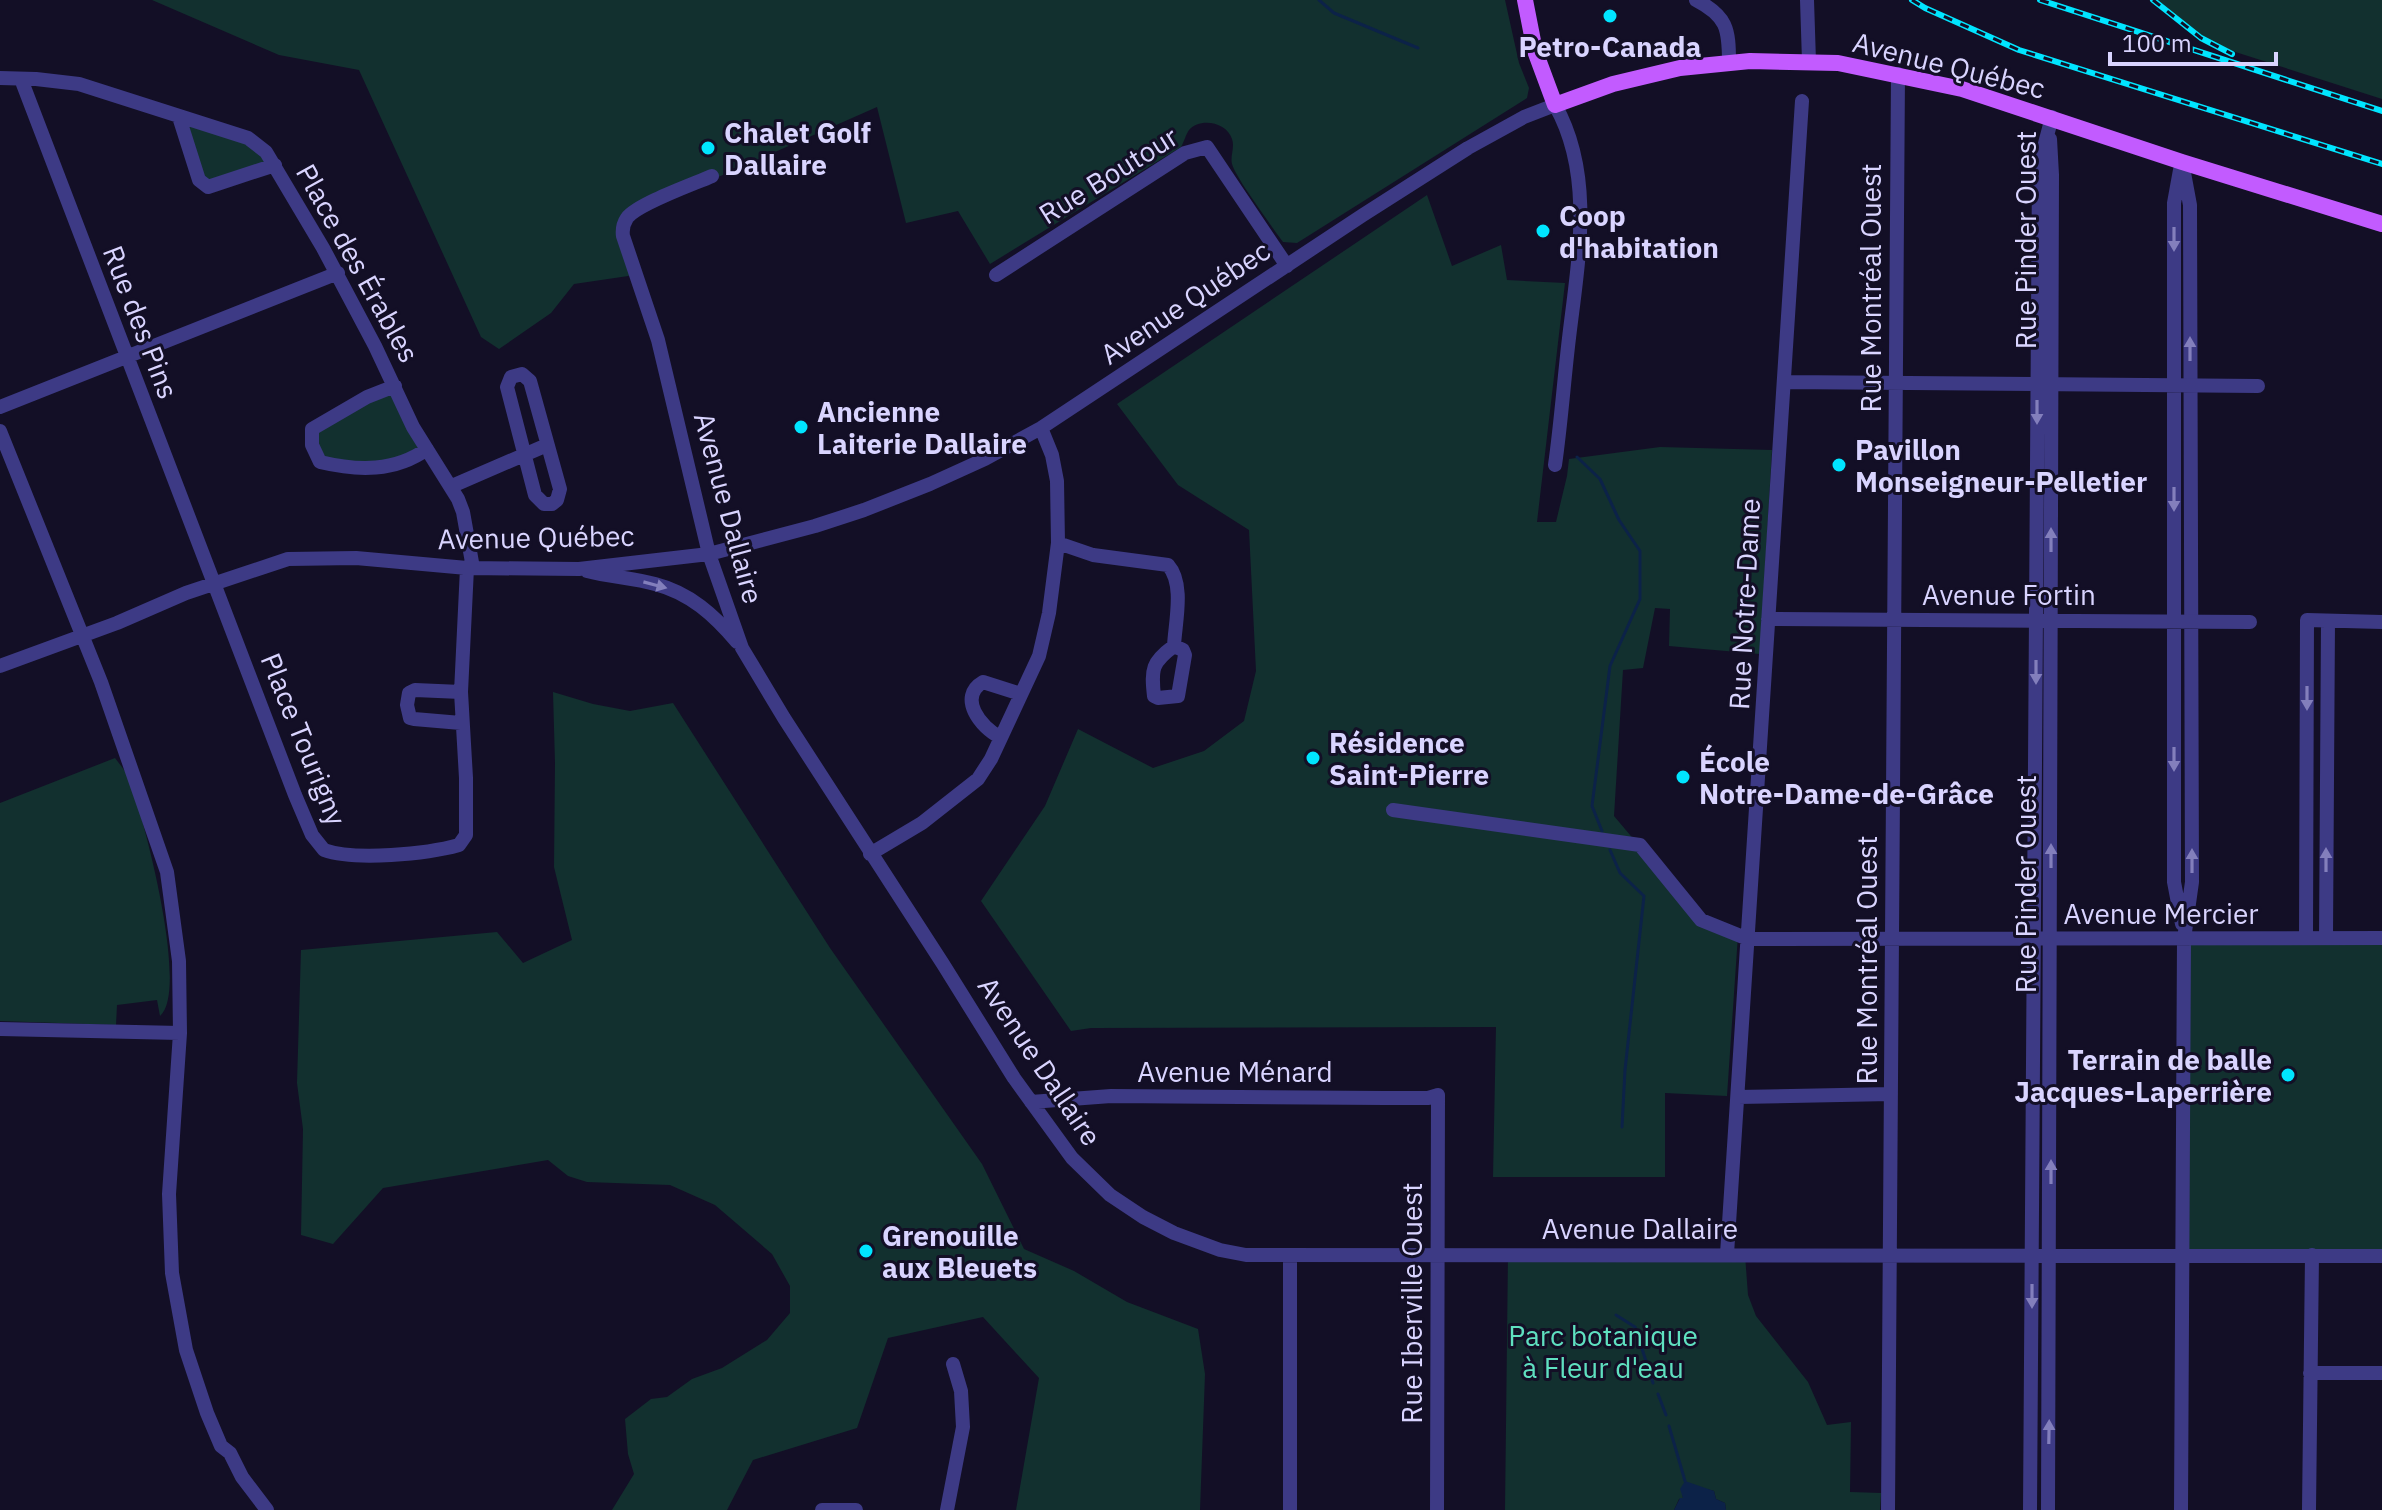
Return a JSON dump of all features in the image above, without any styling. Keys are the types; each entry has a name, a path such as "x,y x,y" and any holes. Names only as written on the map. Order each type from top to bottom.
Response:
{"main road":[{"path":"1525,0 1535,51 1555,105"},
{"name":"Avenue Québec","path":"1555,105 1651,74 1729,62 1838,63 1962,89 2382,224"}],"street":[{"path":"1696,0 1714,11 1727,27 1729,62"},
{"path":"1807,0 1809,61"},
{"name":"Rue Montréal Ouest","path":"1888,1510 1898,74"},
{"name":"Place des Érables","path":"0,78 79,84 248,138 266,152 338,273 413,427 452,486 463,512 470,568"},
{"name":"Rue des Pins","path":"21,79 213,583"},
{"name":"Rue Notre-Dame","path":"1727,1254 1802,101"},
{"name":"Avenue Québec","path":"0,666 213,583 288,559 356,558 470,568 579,569 709,554 815,526 878,505 985,459 1041,428 1468,148 1524,117 1555,105"},
{"path":"1555,105 1564,121 1570,143 1581,214 1579,265 1555,465"},
{"name":"Place des Érables","path":"179,117 199,180 208,187 275,165"},
{"name":"Rue Pinder Ouest","path":"2030,1510 2034,940 2043,620 2044,384 2052,175 2049,143 2052,117"},
{"name":"Rue Boutour","path":"996,275 1185,153 1207,147 1287,266"},
{"path":"2182,162 2174,203 2174,882 2184,939"},
{"path":"2181,1510 2184,939 2192,882 2190,205 2182,162"},
{"name":"Avenue Dallaire","path":"712,176 637,209 622,227 626,249 658,340 709,554 742,648 870,854 1031,1102 1072,1158 1110,1195 1143,1217 1174,1233 1220,1250 1290,1257 1727,1254 2382,1256"},
{"path":"0,407 338,273"},
{"path":"522,374 530,381 547,445 560,489 559,496 552,504 544,504 537,499 524,454 507,387 509,379 515,375 522,374"},
{"path":"1784,382 2258,386"},
{"name":"Place des Érables","path":"395,386 367,397 312,429 312,445 320,462 345,468 385,468 413,459 427,449"},
{"path":"870,854 922,823 978,779 1039,656 1058,543 1057,481 1052,455 1041,428"},
{"path":"0,431 125,748 167,872 179,961 180,1033 169,1231 178,1309 186,1350 221,1446 230,1453 242,1477 267,1510"},
{"path":"452,486 547,445"},
{"path":"1058,543 1093,555 1168,565 1177,584 1174,646"},
{"name":"Place Tourigny","path":"213,583 312,835 324,850 363,856 459,845 466,835 461,692 470,568"},
{"path":"579,569 655,584 681,594 703,606 742,648"},
{"name":"Avenue Fortin","path":"1768,619 2250,622"},
{"name":"Rue Pinder Ouest","path":"2043,620 2051,939 2048,1510"},
{"path":"2306,938 2307,620 2382,622"},
{"path":"2326,938 2328,621"},
{"path":"1000,737 984,726 973,708 971,701 976,686 983,682 1021,694"},
{"path":"461,692 415,690 409,693 407,705 410,718 461,723"},
{"path":"1393,810 1640,845 1701,920 1748,939"},
{"name":"Avenue Mercier","path":"1748,939 2382,938"},
{"path":"0,1029 180,1033"},
{"path":"1738,1097 1891,1094"},
{"name":"Avenue Ménard","path":"1031,1102 1101,1096 1428,1098 1438,1095"},
{"name":"Rue Iberville Ouest","path":"1437,1510 1438,1095"},
{"path":"2309,1510 2312,1255"},
{"path":"1290,1257 1290,1510"},
{"path":"947,1510 963,1427 961,1391 953,1364"},
{"path":"2310,1373 2382,1373"},
{"path":"822,1510 856,1510"}],"green space":[{"path":"152,0 1505,0 1519,63 1529,88 1527,98 1297,243 1283,242 1239,179 1232,164 1233,142 1229,133 1219,125 1206,123 1189,130 1181,147 990,264 958,211 906,223 877,107 648,208 632,219 628,230 635,275 574,284 551,313 499,349 481,337 359,70 279,55"},
{"path":"2158,0 2382,0 2382,99 2226,49 2201,36"},
{"path":"179,117 248,138 275,165 208,187"},
{"path":"1427,195 1452,266 1501,245 1507,280 1565,283 1537,522 1556,522 1569,459 1660,447 1772,450 1760,654 1669,646 1670,609 1655,608 1643,668 1623,670 1614,816 1701,919 1738,935 1727,1096 1665,1093 1665,1177 1493,1177 1496,1027 1091,1028 1071,1031 981,901 1045,806 1078,729 1153,768 1204,751 1244,721 1256,671 1249,530 1178,485 1117,404"},
{"path":"395,386 427,449 385,468 320,462 312,429"},
{"path":"553,692 630,711 673,703 830,948 982,1164 1024,1249 1074,1271 1127,1302 1198,1329 1205,1374 1200,1510 1016,1510 1039,1378 983,1317 888,1338 857,1428 753,1460 727,1510 612,1510 634,1474 628,1454 625,1419 651,1399 667,1397 692,1379 722,1368 767,1340 790,1313 790,1286 772,1254 715,1205 670,1185 587,1182 568,1176 548,1160 383,1188 333,1244 301,1235 303,1129 297,1083 301,950 497,932 523,963 572,940 554,867"},
{"path":"115,758 129,778 153,863 167,939 170,973 168,1000 160,1016 157,1000 117,1005 116,1025 0,1021 0,803"},
{"path":"2382,940 2382,1251 2189,1250 2189,941"},
{"name":"Parc botanique à Fleur d'eau","path":"1508,1254 1745,1255 1748,1295 1756,1316 1808,1382 1827,1425 1851,1422 1850,1492 1881,1493 1880,1510 1726,1510 1725,1503 1716,1499 1714,1491 1695,1486 1682,1493 1683,1498 1679,1499 1674,1510 1505,1510"}],"water":[{"path":"1685,1481 1714,1491 1716,1499 1725,1503 1726,1510 1674,1510 1683,1498 1680,1489"}],"waterway":[{"path":"1319,0 1334,13 1418,48"},
{"path":"1577,457 1600,479 1619,520 1640,551 1640,599 1610,666 1592,806 1602,831"},
{"path":"1610,850 1620,873 1644,896 1625,1070 1622,1127"},
{"path":"1616,1315 1635,1327 1653,1383"},
{"path":"1658,1394 1666,1415"},
{"path":"1669,1426 1685,1481"}],"railway":[{"path":"1912,0 2019,50 2382,164"},
{"path":"2040,0 2382,111"},
{"path":"2153,0 2201,38 2232,54"}],"place":[{"name":"Petro-Canada","path":"1610,16"},
{"name":"Chalet Golf Dallaire","path":"708,148"},
{"name":"Coop d'habitation","path":"1543,231"},
{"name":"Ancienne Laiterie Dallaire","path":"801,427"},
{"name":"Pavillon Monseigneur-Pelletier","path":"1839,465"},
{"name":"Résidence Saint-Pierre","path":"1313,758"},
{"name":"École Notre-Dame-de-Grâce","path":"1683,777"},
{"name":"Terrain de balle Jacques-Laperrière","path":"2288,1075"},
{"name":"Grenouille aux Bleuets","path":"866,1251"}]}
